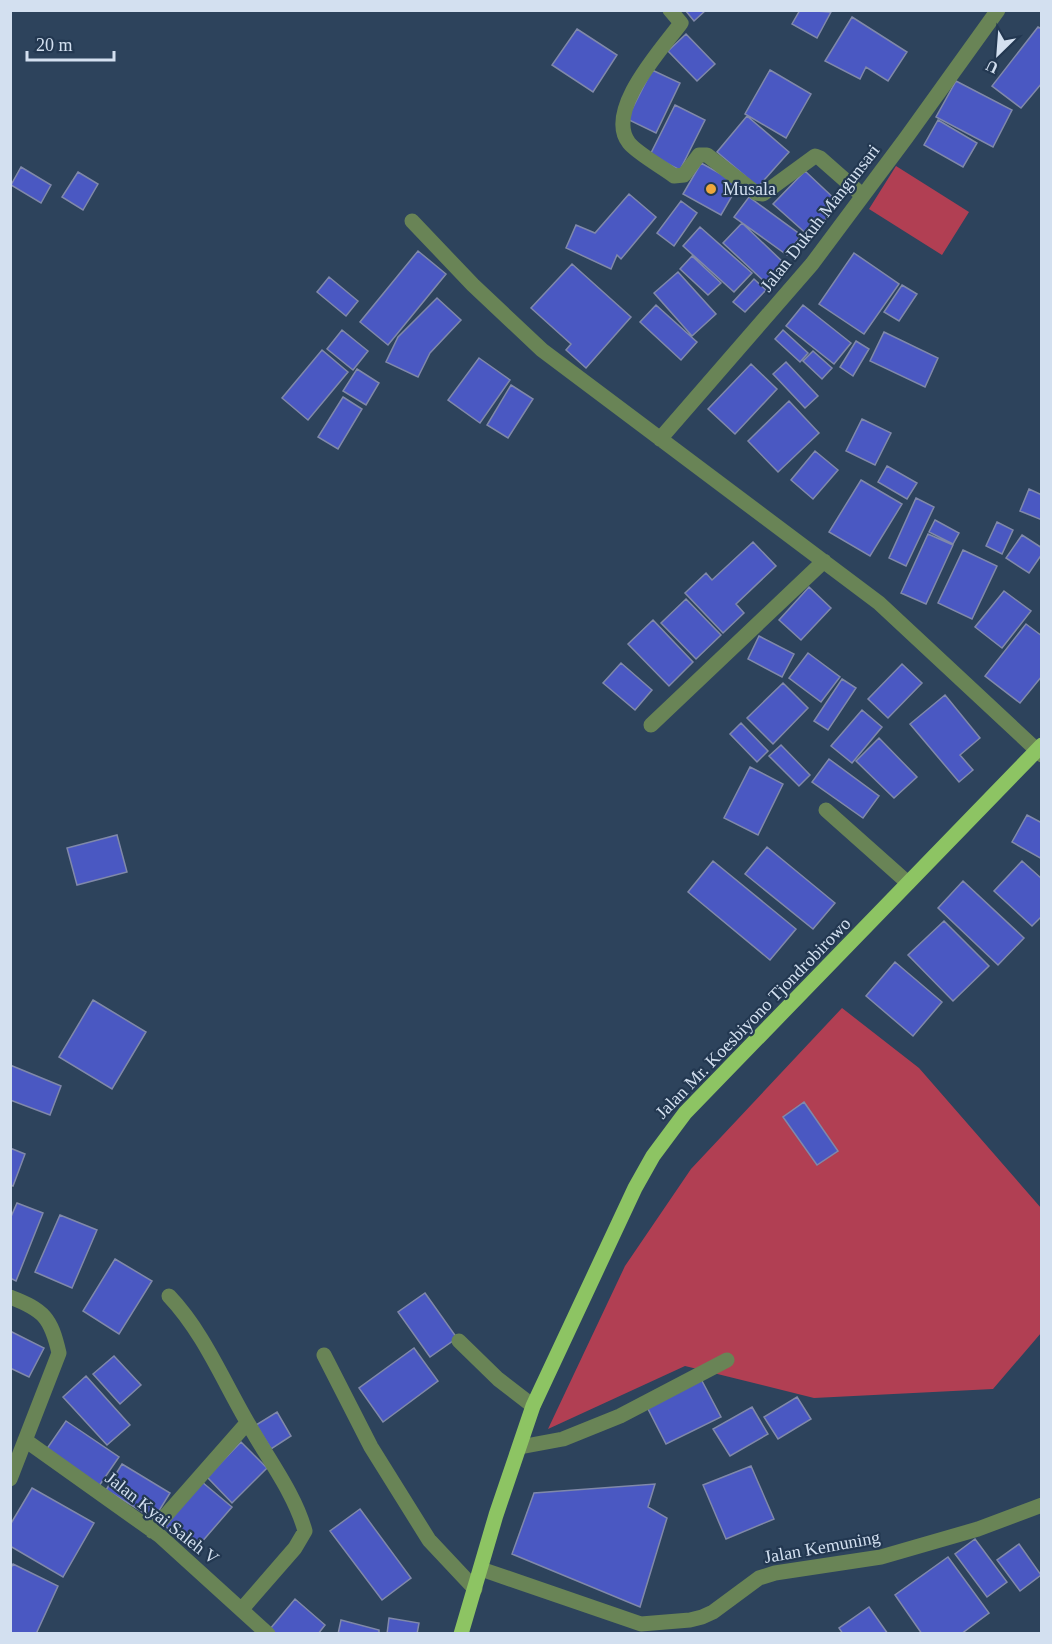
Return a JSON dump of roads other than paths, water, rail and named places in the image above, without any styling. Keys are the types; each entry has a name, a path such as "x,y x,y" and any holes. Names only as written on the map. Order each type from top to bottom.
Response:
{"main road":[{"name":"Jalan Mr. Koesbiyono Tjondrobirowo","path":"461,1634 495,1515 533,1406 652,1156 685,1113 1040,750"}],"street":[{"path":"670,10 681,23 630,94 622,119 623,131 629,144 674,176 684,175 699,154 707,155 756,193 763,194 815,156 862,195"},
{"name":"Jalan Dukuh Mangunsari","path":"660,439 812,264 998,10"},
{"path":"412,220 473,285 542,350 879,603 1040,750"},
{"path":"651,725 824,561"},
{"path":"826,810 908,883"},
{"path":"169,1296 197,1332 284,1485 305,1532 295,1548 242,1610"},
{"path":"10,1297 33,1305 47,1319 54,1331 59,1353 10,1479"},
{"path":"459,1341 498,1379 533,1406"},
{"path":"324,1355 371,1447 429,1540 474,1589"},
{"path":"520,1447 563,1439 620,1416 727,1360"},
{"path":"152,1531 247,1423"},
{"name":"Jalan Kyai Saleh V","path":"25,1440 152,1531 268,1634"},
{"name":"Jalan Kemuning","path":"481,1569 641,1624 690,1620 712,1612 759,1578 767,1575 881,1557 978,1529 1041,1505"}],"place":[{"name":"Musala","path":"711,189"}]}
